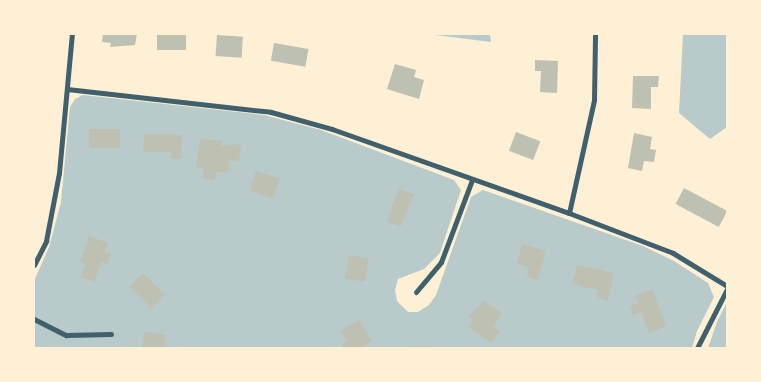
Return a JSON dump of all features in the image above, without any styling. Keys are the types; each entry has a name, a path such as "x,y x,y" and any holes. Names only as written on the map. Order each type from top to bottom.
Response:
{"street":[{"path":"34,265 46,241 59,173 72,34"},
{"path":"569,212 594,100 595,34"},
{"path":"67,88 271,112 332,129 472,180 569,212 673,254 727,287 698,348"},
{"path":"416,292 441,262 472,180"},
{"path":"34,319 66,335 111,334"}],"shaded area":[{"path":"427,34 490,34 491,42"},
{"path":"683,34 727,34 727,127 710,139 679,113"},
{"path":"83,95 264,115 321,130 454,180 461,190 440,253 424,269 398,279 395,290 397,301 408,312 418,312 429,305 436,295 471,197 483,190 643,246 674,261 708,283 714,297 697,331 692,348 34,348 34,281 49,247 61,202 70,107 75,99"},
{"path":"727,302 727,348 708,348 717,322"}],"building":[{"path":"103,34 137,34 135,45 110,47 111,43 102,42"},
{"path":"157,34 186,34 186,50 157,50"},
{"path":"217,35 243,37 241,58 216,56"},
{"path":"274,43 308,49 305,67 271,61"},
{"path":"535,60 558,61 557,93 540,92 541,71 535,71"},
{"path":"395,64 416,70 414,77 424,80 419,99 387,89"},
{"path":"633,76 659,76 658,87 651,87 651,109 632,108"},
{"path":"89,129 120,129 120,148 89,148"},
{"path":"516,132 540,141 533,160 509,151"},
{"path":"634,133 652,137 650,149 656,150 654,162 644,161 642,171 628,168"},
{"path":"144,134 182,135 181,159 171,159 171,152 143,152"},
{"path":"200,138 222,141 221,146 241,144 239,161 230,160 228,173 216,172 215,180 203,178 204,169 196,168"},
{"path":"256,171 280,179 273,199 250,191"},
{"path":"684,188 727,211 719,227 676,204"},
{"path":"398,189 414,194 401,226 387,222"},
{"path":"89,236 108,243 105,252 111,254 108,264 101,262 95,282 81,277 85,264 80,262"},
{"path":"522,244 546,251 538,280 527,277 529,267 517,264"},
{"path":"349,255 369,258 365,282 345,279"},
{"path":"577,265 614,273 608,301 597,298 598,290 572,284"},
{"path":"143,273 165,295 151,308 130,286"},
{"path":"652,289 666,326 649,333 641,312 633,315 630,306 638,303 635,296"},
{"path":"484,301 502,313 493,326 500,331 492,343 468,327 473,319 469,316"},
{"path":"359,320 372,341 361,348 344,348 342,345 347,341 341,331"},
{"path":"145,332 166,335 164,348 142,348"},
{"path":"411,346 434,347 434,348 411,348"}]}
